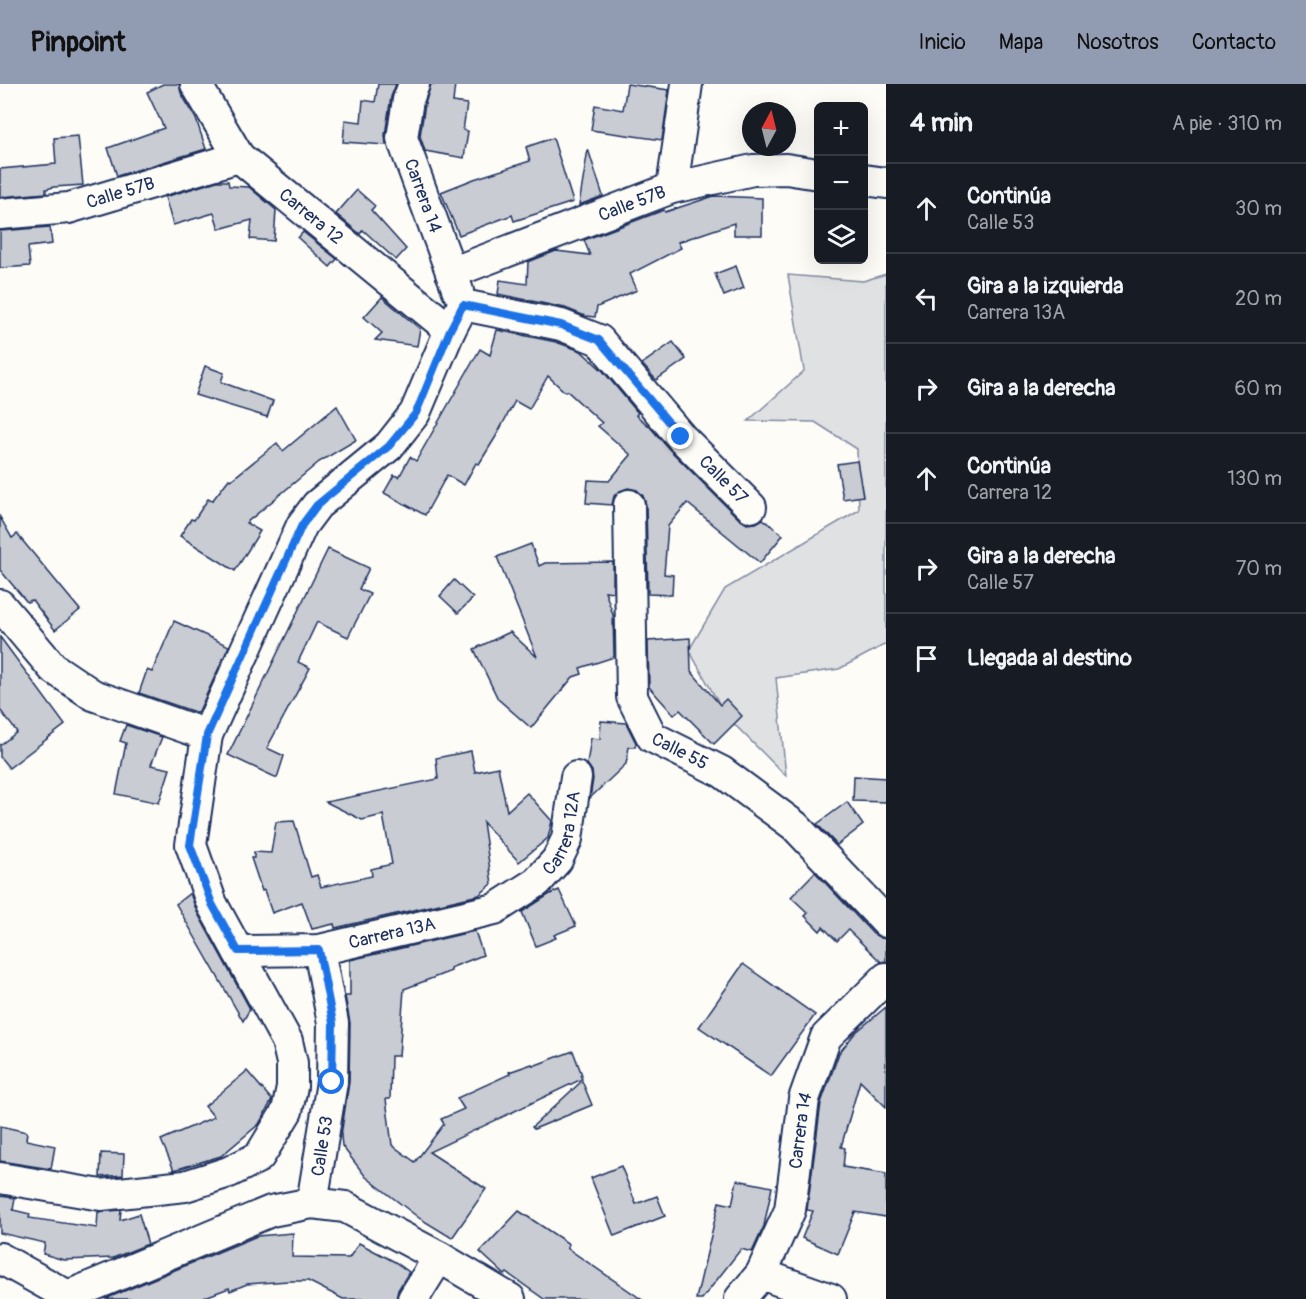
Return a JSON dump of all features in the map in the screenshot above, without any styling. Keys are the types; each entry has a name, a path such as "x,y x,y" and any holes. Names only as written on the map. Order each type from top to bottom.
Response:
{"street":[{"name":"Carrera 12","path":"196,84 239,157 457,317"},
{"name":"Carrera 14","path":"414,84 408,100 402,138 451,273 457,317"},
{"path":"672,188 687,84"},
{"name":"Calle 57B","path":"0,214 69,208 239,157"},
{"name":"Calle 57B","path":"451,273 672,188 753,170 786,169 814,173"},
{"path":"868,181 886,183"},
{"path":"0,1178 101,1195 185,1186 230,1172 259,1157 287,1111 292,1087 292,1062 287,1041 212,904 190,845 207,735 302,525 317,505 389,446 416,413 457,317"},
{"name":"Calle 57","path":"457,317 561,325 599,340 681,437 752,507"},
{"name":"Calle 55","path":"629,505 632,697 652,737 722,772 795,826 886,922"},
{"path":"0,604 53,668 93,695 207,735"},
{"name":"Carrera 12A","path":"537,882 557,860 567,839 576,777"},
{"name":"Carrera 13A","path":"238,951 319,950 495,909 537,882"},
{"name":"Calle 53","path":"319,950 333,1023 332,1082 312,1203 345,1207 439,1257 510,1299"},
{"name":"Carrera 14","path":"740,1299 761,1274 790,1210 804,1099 826,1037 886,978"},
{"path":"0,1258 67,1298 271,1211 312,1203"},
{"path":"413,1299 439,1257"},
{"path":"761,1274 831,1299"}],"shaded area":[{"path":"886,274 886,644 839,669 776,678 786,776 726,716 689,650 725,589 859,510 857,449 815,422 748,421 804,371 788,275 863,281"}],"building":[{"path":"163,84 179,84 181,93 196,119 206,149 117,176 108,148 164,128 147,92"},
{"path":"378,84 396,84 391,97 385,135 386,145 343,142 345,120 361,122 363,100 375,102"},
{"path":"431,84 455,84 453,102 467,104 463,130 468,131 464,158 425,151 420,136"},
{"path":"627,84 669,90 662,140 591,130 595,105 623,110"},
{"path":"78,136 83,185 54,187 46,189 46,193 0,197 0,169 56,164 54,138"},
{"path":"553,138 573,202 514,221 512,215 459,235 441,192 530,161 526,147"},
{"path":"588,149 603,196 579,205"},
{"path":"217,181 228,181 229,186 249,187 276,210 274,241 250,239 252,220 219,229 214,213 173,225 165,197"},
{"path":"357,190 375,206 371,210 406,249 396,260 363,230 360,234 336,214"},
{"path":"714,196 762,198 762,235 734,235 734,223 678,242 681,248 630,274 637,290 597,307 595,317 585,316 565,308 498,294 500,280 527,284 528,262 556,251 590,255 584,240 664,210 665,212"},
{"path":"50,227 52,244 28,247 30,266 0,268 0,231"},
{"path":"303,232 337,259 330,267 298,238"},
{"path":"736,266 744,288 724,296 715,274"},
{"path":"382,297 420,329 417,346 375,340 382,333 364,317"},
{"path":"497,330 556,342 581,351 603,371 638,413 636,415 739,519 747,524 763,519 783,535 760,563 687,503 668,526 664,574 673,575 672,595 648,594 646,505 643,496 637,490 628,488 614,496 612,505 586,503 588,480 609,481 631,455 598,426 602,423 548,376 529,409 515,401 495,438 479,464 476,463 464,485 447,475 425,515 384,493 394,475 399,477 410,457 416,461 480,349 490,355"},
{"path":"673,342 686,359 656,380 642,364"},
{"path":"205,366 224,373 221,382 273,401 267,417 195,395"},
{"path":"337,406 356,440 319,462 246,523 260,531 235,571 180,536 208,499 212,501 229,479 231,480 277,443 283,451"},
{"path":"857,461 863,496 843,499 837,464"},
{"path":"0,517 12,538 17,534 80,610 55,630 32,600 27,602 0,570"},
{"path":"531,544 539,566 545,563 613,562 613,592 605,591 613,615 614,657 580,668 582,674 573,677 531,728 498,699 474,649 510,632 537,657 497,557"},
{"path":"328,549 369,568 359,589 370,594 348,637 317,622 298,662 310,668 267,748 284,756 277,778 228,755"},
{"path":"454,580 473,598 458,613 440,596"},
{"path":"174,621 229,646 198,713 139,693 147,670 152,672"},
{"path":"0,637 65,725 9,768 0,757 0,745 17,732 0,710"},
{"path":"690,638 691,671 720,705 726,699 742,716 714,744 680,710 674,715 649,687 648,641"},
{"path":"601,721 626,723 636,743 635,747 629,747 626,764 590,798 593,779 592,771 587,764 591,738 600,739"},
{"path":"126,725 162,737 151,765 170,769 159,803 116,794 126,743 120,741"},
{"path":"471,751 475,772 498,767 507,811 527,793 552,821 548,838 519,862 483,822 492,884 479,895 335,928 334,924 312,929 302,902 272,913 251,858 254,858 254,852 271,853 276,822 294,821 311,877 317,875 321,887 372,876 371,869 392,864 383,815 362,820 326,802 438,779 436,758"},
{"path":"854,776 886,778 886,802 853,801"},
{"path":"847,802 863,825 837,845 817,824"},
{"path":"815,872 873,934 886,939 886,961 881,962 848,930 837,941 823,927 820,931 805,916 808,913 791,897"},
{"path":"559,890 576,926 536,946 522,912"},
{"path":"190,893 197,912 250,1009 243,1021 176,904"},
{"path":"475,931 483,955 450,968 451,971 404,989 399,1056 391,1056 390,1099 386,1099 392,1145 415,1162 444,1124 441,1119 464,1109 457,1098 510,1074 509,1072 532,1064 533,1066 573,1051 582,1079 429,1152 486,1189 452,1238 419,1218 366,1177 342,1146 341,1136 349,1082 350,1023 345,996 350,996 350,960"},
{"path":"743,964 815,1015 771,1076 699,1027"},
{"path":"886,1007 886,1107 860,1081 841,1147 845,1148 843,1167 886,1174 886,1217 855,1212 838,1254 802,1238 813,1211 807,1210 821,1103 839,1053 855,1033"},
{"path":"247,1071 272,1100 259,1124 221,1156 174,1170 161,1140 214,1117 205,1106"},
{"path":"582,1081 592,1105 534,1129 532,1127"},
{"path":"0,1126 27,1132 26,1140 55,1146 51,1169 0,1161"},
{"path":"101,1153 124,1154 123,1175 100,1177"},
{"path":"621,1166 636,1204 657,1196 665,1216 614,1236 591,1178"},
{"path":"737,1180 772,1187 764,1226 752,1252 741,1249 702,1299 696,1299 719,1202 732,1205"},
{"path":"0,1196 15,1198 13,1210 30,1214 29,1218 97,1228 98,1212 121,1210 120,1220 139,1214 148,1244 113,1258 64,1260 43,1254 45,1243 0,1233"},
{"path":"519,1211 569,1244 567,1248 641,1299 544,1299 507,1273 505,1275 480,1252"},
{"path":"293,1233 292,1257 349,1258 359,1243 409,1272 398,1290 396,1299 343,1299 308,1281 288,1281 247,1284 200,1299 105,1299 257,1236"}],"route":[{"path":"332,1082 333,1023 319,950 238,951 212,904 190,845 207,735 302,525 317,505 389,446 416,413 450,330 463,305 561,325 599,340 681,437"}]}
